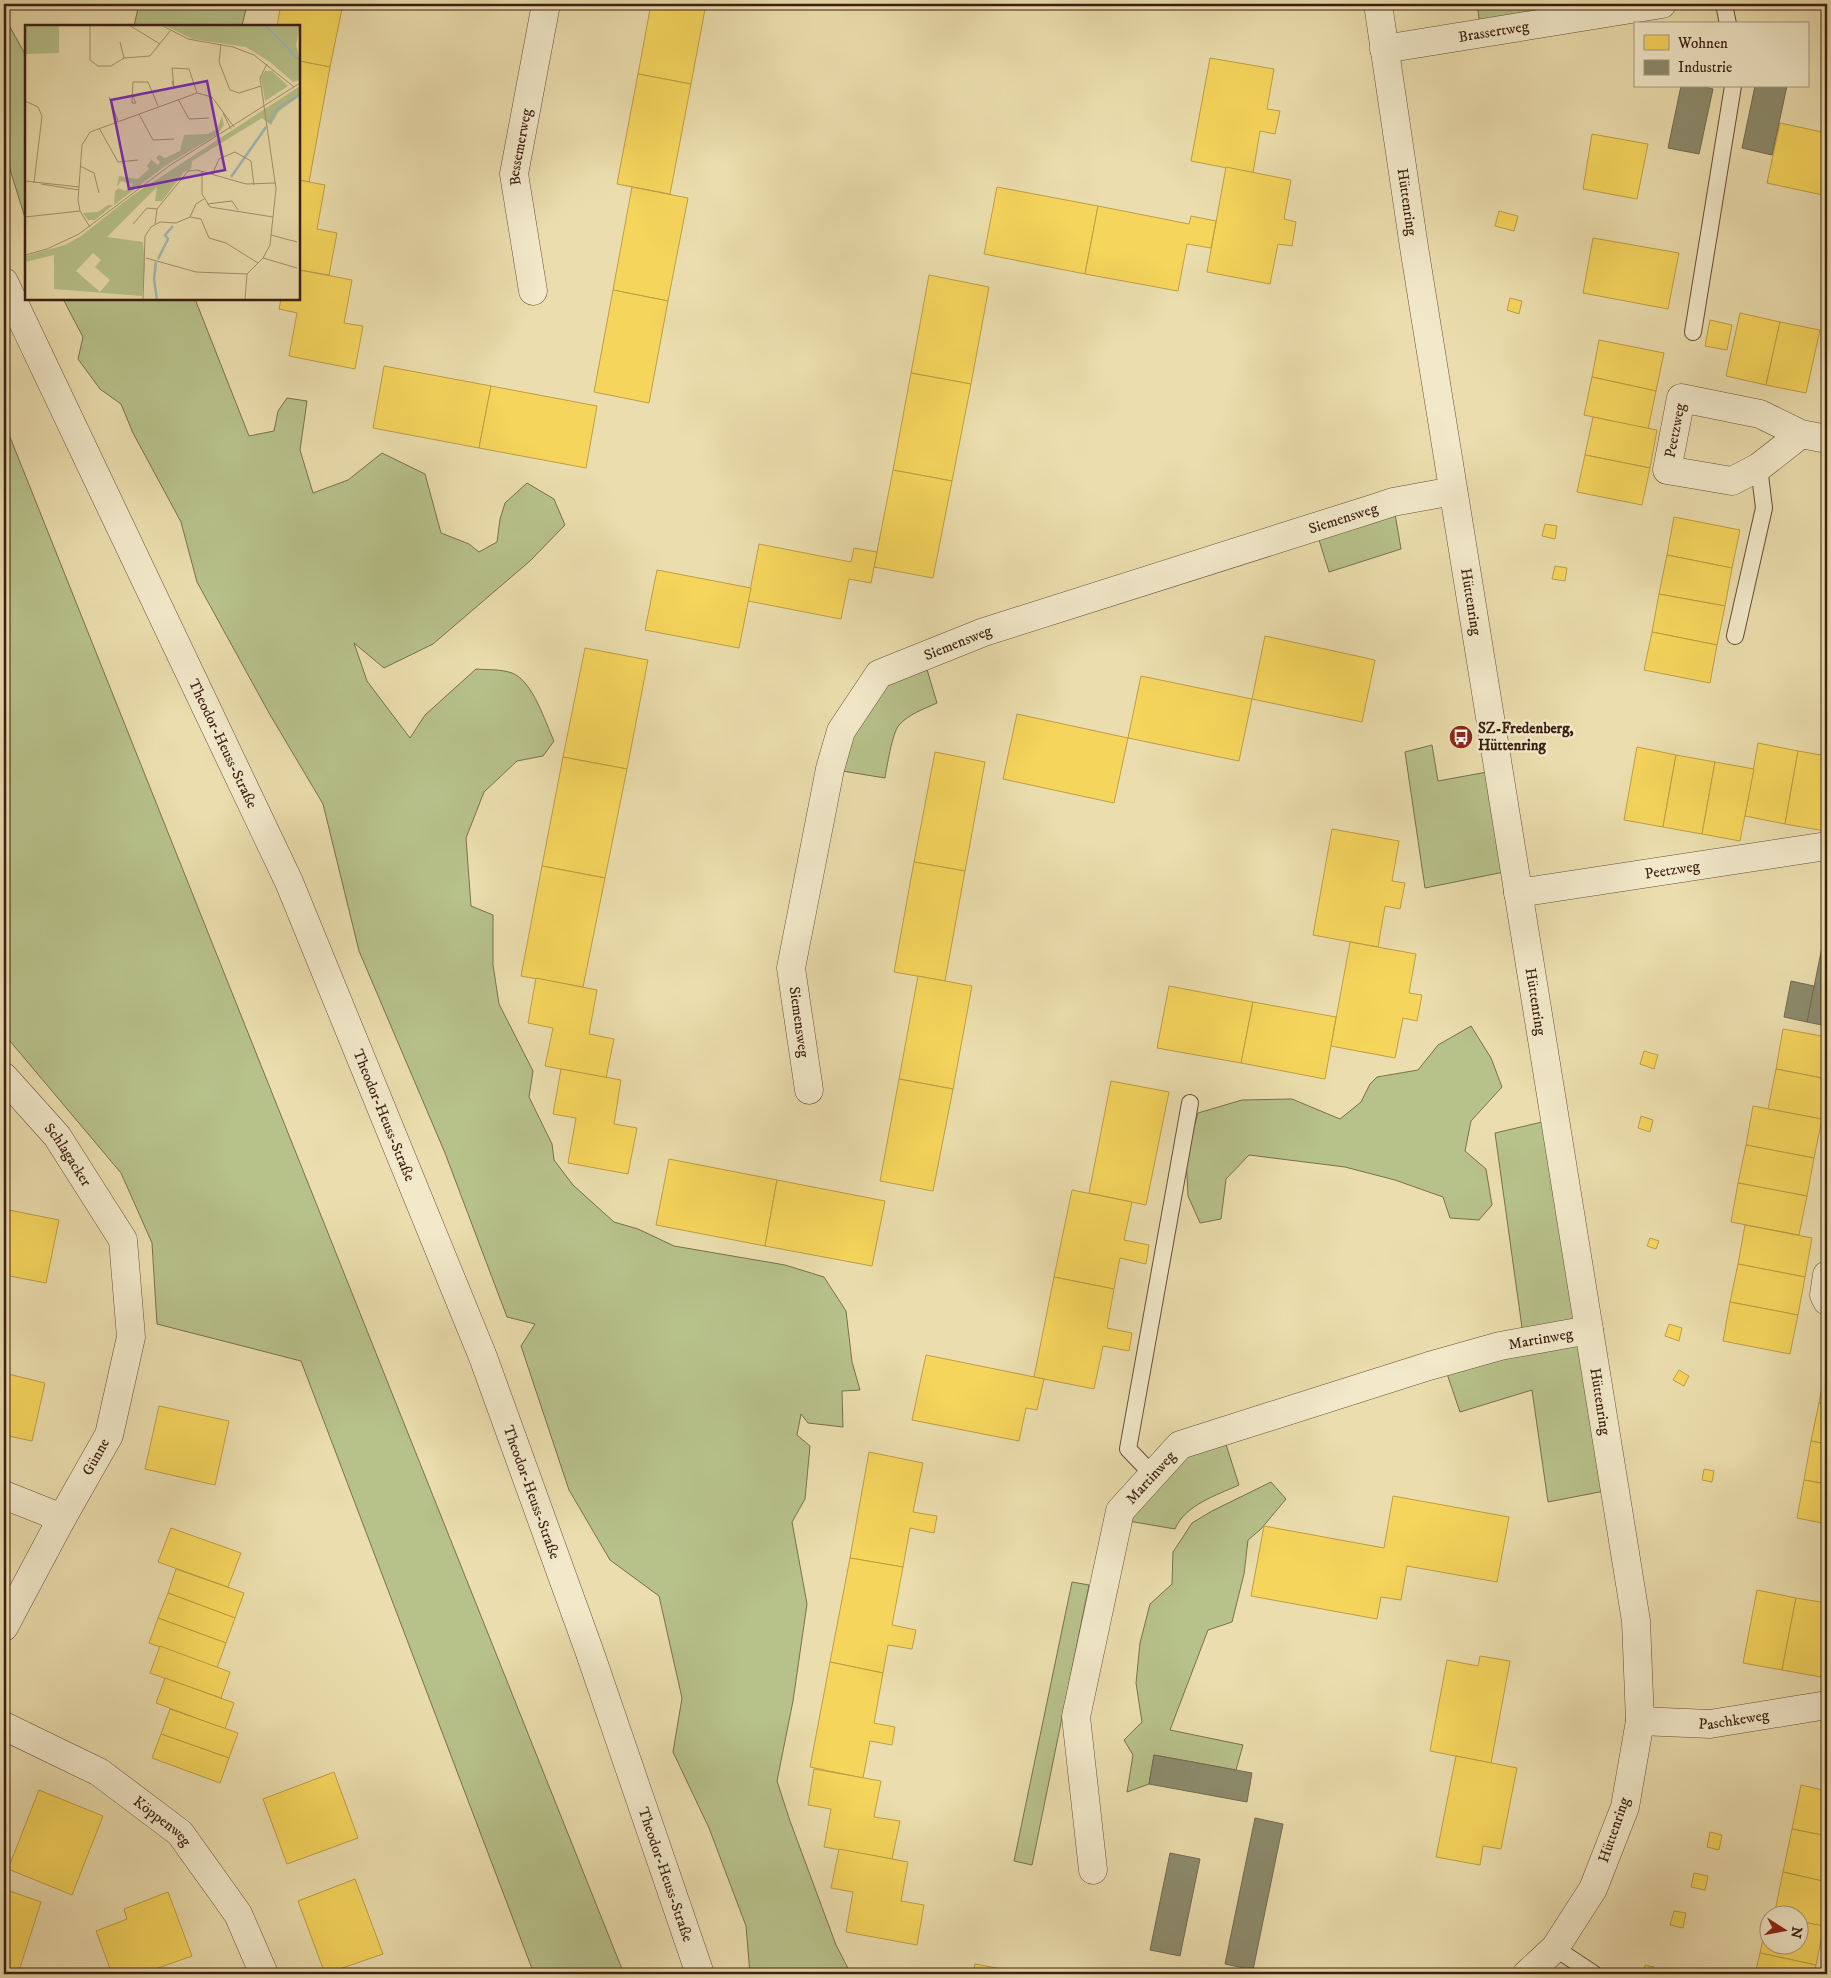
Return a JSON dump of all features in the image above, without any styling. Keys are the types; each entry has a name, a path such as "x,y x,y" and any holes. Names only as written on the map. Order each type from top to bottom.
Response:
{"street":[{"name":"Bessemerweg","path":"533,291 514,174 546,4"},
{"name":"Hüttenring","path":"1378,4 1453,491 1636,1621 1640,1721 1625,1807 1593,1889 1555,1948 1528,1974"},
{"name":"Brassertweg","path":"1384,49 1662,4"},
{"name":"Theodor-Heuss-Straße","path":"4,282 289,882 483,1357 590,1653 700,1974"},
{"name":"Peetzweg","path":"1681,398 1760,414 1814,437 1732,481 1667,470 1681,398"},
{"name":"Siemensweg","path":"809,1090 791,968 830,769 841,731 879,674 984,632 1393,502 1453,491"},
{"name":"Peetzweg","path":"1518,893 1827,846"},
{"name":"Schlagacker","path":"4,1076 57,1136 123,1240"},
{"name":"Günne","path":"4,1627 62,1518 110,1435 131,1337 123,1240"},
{"path":"1827,1274 1824,1295 1827,1301"},
{"name":"Martinweg","path":"1093,1870 1076,1717 1120,1511 1153,1474 1180,1445 1429,1366 1500,1346 1589,1330"},
{"path":"4,1495 62,1518"},
{"name":"Paschkeweg","path":"1640,1721 1710,1724 1827,1705"},
{"name":"Köppenweg","path":"4,1726 99,1772 180,1833 238,1914 264,1974"}],"lane":[{"path":"1724,4 1728,22"},
{"path":"1693,332 1733,88"},
{"path":"1735,636 1764,508 1759,467"},
{"path":"1153,1474 1128,1449 1190,1102"},
{"path":"1555,1948 1594,1974"}],"green space":[{"path":"139,4 247,4 242,25 134,25"},
{"path":"1477,4 1662,4 1481,33"},
{"path":"4,16 25,54 25,218 4,150"},
{"path":"64,300 195,300 249,436 274,431 278,411 287,398 307,401 300,450 313,493 348,480 382,453 425,474 441,533 469,544 479,552 497,542 500,519 505,503 527,483 554,499 565,525 530,561 433,644 384,668 354,643 367,681 410,738 425,715 476,669 503,671 519,677 532,693 554,741 543,756 517,761 484,792 466,838 471,906 493,915 493,965 499,1004 533,1071 529,1097 552,1144 554,1160 573,1185 614,1222 638,1229 674,1246 785,1265 824,1277 846,1311 852,1362 860,1390 842,1391 843,1427 808,1423 801,1414 797,1435 810,1446 805,1499 792,1522 807,1604 793,1701 777,1781 836,1945 851,1974 750,1974 746,1926 709,1828 673,1752 682,1698 659,1596 610,1560 569,1490 521,1346 535,1324 507,1317 445,1153 359,951 323,804 269,713 197,582 181,522 133,433 121,404 100,389 78,359 83,337"},
{"path":"4,422 624,1974 534,1974 301,1361 157,1324 152,1243 121,1173 4,1034"},
{"path":"1393,502 1401,549 1329,572 1315,527"},
{"path":"923,656 937,703 912,715 896,729 885,778 830,769 879,674"},
{"path":"1432,745 1438,781 1498,770 1514,870 1425,888 1405,752"},
{"path":"1471,1026 1491,1058 1502,1087 1471,1121 1465,1151 1486,1169 1492,1205 1479,1220 1450,1218 1443,1197 1395,1180 1345,1167 1249,1155 1226,1179 1221,1219 1200,1223 1188,1196 1186,1155 1198,1113 1242,1100 1292,1099 1340,1119 1361,1102 1370,1084 1377,1077 1418,1070 1438,1045"},
{"path":"1555,1119 1615,1489 1548,1502 1532,1390 1460,1412 1443,1362 1524,1342 1495,1133"},
{"path":"1222,1432 1239,1485 1194,1507 1186,1513 1175,1529 1117,1519 1153,1475"},
{"path":"1271,1482 1286,1499 1261,1529 1248,1540 1244,1574 1232,1622 1208,1630 1170,1730 1243,1745 1236,1770 1154,1755 1149,1784 1127,1792 1133,1755 1124,1740 1142,1722 1136,1683 1140,1643 1150,1604 1172,1584 1173,1552 1192,1523"},
{"path":"1072,1582 1089,1585 1032,1865 1014,1861"}],"building: Wohnen":[{"path":"281,4 343,4 330,67 300,61 300,25 277,25"},
{"path":"651,4 706,4 691,84 638,74"},
{"path":"1210,58 1274,69 1267,109 1280,111 1275,134 1260,131 1253,173 1191,161"},
{"path":"300,61 330,67 309,182 300,180"},
{"path":"638,74 691,84 670,194 617,184"},
{"path":"1780,123 1827,133 1827,196 1767,183"},
{"path":"1592,134 1648,144 1637,199 1583,189"},
{"path":"1226,167 1291,180 1284,219 1296,222 1292,246 1278,244 1270,284 1207,272"},
{"path":"300,180 325,185 317,229 337,233 329,275 300,270"},
{"path":"632,187 688,198 668,301 613,290"},
{"path":"997,187 1098,206 1085,274 984,254"},
{"path":"1098,206 1189,224 1191,216 1216,221 1211,248 1187,244 1178,291 1085,274"},
{"path":"1499,211 1518,216 1514,231 1495,226"},
{"path":"1593,238 1679,253 1668,309 1583,293"},
{"path":"300,270 352,280 344,323 363,326 355,369 289,356 297,313 279,309 281,300 300,300"},
{"path":"929,275 989,287 971,384 911,373"},
{"path":"613,290 668,301 649,403 594,392"},
{"path":"1510,298 1522,301 1519,314 1507,310"},
{"path":"1740,313 1780,322 1766,385 1726,376"},
{"path":"1710,320 1732,325 1727,350 1705,346"},
{"path":"1780,322 1820,330 1806,393 1766,385"},
{"path":"1599,340 1664,353 1656,391 1592,377"},
{"path":"384,366 491,386 479,448 373,428"},
{"path":"911,373 971,384 952,481 893,470"},
{"path":"1592,377 1656,391 1648,429 1584,415"},
{"path":"491,386 597,406 586,468 479,448"},
{"path":"1593,417 1657,430 1650,468 1585,455"},
{"path":"1585,455 1650,468 1642,505 1577,492"},
{"path":"893,470 952,481 933,578 874,567"},
{"path":"1674,517 1740,530 1732,568 1667,555"},
{"path":"1545,524 1557,526 1555,539 1542,536"},
{"path":"759,544 851,562 854,548 877,552 871,583 849,579 841,619 748,601"},
{"path":"1667,555 1732,568 1725,606 1659,594"},
{"path":"1555,566 1567,568 1565,581 1552,579"},
{"path":"657,570 751,588 739,648 645,630"},
{"path":"1659,594 1725,606 1717,645 1652,632"},
{"path":"1652,632 1717,645 1710,683 1644,670"},
{"path":"1265,636 1375,660 1362,722 1252,699"},
{"path":"585,648 648,660 627,769 563,757"},
{"path":"1141,676 1252,699 1239,761 1128,738"},
{"path":"1017,714 1128,738 1114,803 1003,779"},
{"path":"1758,743 1798,751 1785,824 1745,816"},
{"path":"1637,747 1676,755 1663,827 1624,820"},
{"path":"1798,751 1827,756 1827,822 1825,831 1785,824"},
{"path":"935,752 985,762 965,871 914,862"},
{"path":"1676,755 1715,762 1702,834 1663,827"},
{"path":"563,757 627,769 605,878 542,866"},
{"path":"1715,762 1754,769 1740,841 1702,834"},
{"path":"1332,829 1399,841 1392,881 1405,883 1400,909 1385,906 1378,947 1313,935"},
{"path":"914,862 965,871 945,981 894,972"},
{"path":"542,866 605,878 583,987 521,976"},
{"path":"1350,942 1416,954 1409,993 1422,995 1417,1021 1403,1018 1395,1058 1331,1046"},
{"path":"918,976 972,986 953,1089 899,1079"},
{"path":"536,978 597,990 589,1034 614,1039 606,1078 545,1066 553,1028 528,1023"},
{"path":"1169,986 1253,1002 1241,1063 1157,1048"},
{"path":"1253,1002 1336,1017 1325,1079 1241,1063"},
{"path":"1783,1029 1827,1037 1827,1079 1776,1069"},
{"path":"1644,1051 1658,1055 1654,1069 1640,1064"},
{"path":"561,1069 621,1080 614,1124 637,1128 628,1174 568,1163 576,1118 553,1114"},
{"path":"1776,1069 1827,1079 1827,1120 1768,1109"},
{"path":"899,1079 953,1089 933,1191 880,1181"},
{"path":"1111,1081 1169,1092 1146,1205 1089,1193"},
{"path":"1753,1106 1822,1119 1814,1158 1746,1145"},
{"path":"1641,1116 1653,1120 1650,1132 1638,1128"},
{"path":"1746,1145 1814,1158 1807,1196 1738,1183"},
{"path":"669,1159 777,1180 765,1246 656,1225"},
{"path":"777,1180 885,1201 872,1266 765,1246"},
{"path":"1738,1183 1807,1196 1799,1235 1731,1222"},
{"path":"1072,1190 1132,1202 1124,1240 1149,1245 1146,1264 1120,1258 1114,1289 1054,1277"},
{"path":"4,1209 59,1220 46,1283 4,1275"},
{"path":"1745,1225 1812,1238 1805,1277 1738,1264"},
{"path":"1650,1238 1659,1241 1656,1249 1647,1246"},
{"path":"1738,1264 1805,1277 1798,1315 1730,1302"},
{"path":"1054,1277 1114,1289 1107,1328 1132,1333 1129,1351 1103,1346 1094,1389 1034,1377"},
{"path":"1730,1302 1798,1315 1790,1354 1723,1341"},
{"path":"1669,1324 1682,1328 1679,1341 1665,1336"},
{"path":"926,1355 1044,1379 1037,1410 1026,1408 1019,1441 912,1420"},
{"path":"1827,1365 1827,1405 1819,1403"},
{"path":"1679,1370 1689,1376 1684,1386 1673,1380"},
{"path":"4,1373 45,1383 32,1441 4,1435"},
{"path":"1819,1403 1827,1405 1827,1444 1811,1441"},
{"path":"159,1406 229,1421 215,1485 145,1469"},
{"path":"1811,1441 1827,1444 1827,1484 1804,1480"},
{"path":"869,1452 923,1463 913,1512 937,1516 934,1533 910,1528 903,1567 850,1558"},
{"path":"1704,1469 1714,1471 1712,1482 1702,1480"},
{"path":"1804,1480 1827,1484 1827,1524 1797,1518"},
{"path":"1393,1496 1509,1517 1497,1582 1407,1566 1401,1600 1381,1597 1377,1619 1251,1596 1264,1526 1384,1548"},
{"path":"171,1528 241,1553 228,1587 158,1562"},
{"path":"850,1558 903,1567 892,1625 916,1630 912,1649 888,1645 883,1673 830,1662"},
{"path":"176,1569 244,1593 235,1618 168,1593"},
{"path":"1757,1590 1796,1598 1782,1670 1743,1663"},
{"path":"168,1593 235,1618 226,1643 158,1618"},
{"path":"1796,1598 1827,1603 1827,1641 1821,1677 1782,1670"},
{"path":"158,1618 226,1643 217,1668 149,1643"},
{"path":"1827,1641 1827,1678 1821,1677"},
{"path":"160,1646 230,1672 221,1698 150,1673"},
{"path":"1480,1656 1510,1661 1491,1763 1430,1751 1447,1660 1478,1666"},
{"path":"830,1662 883,1673 874,1723 895,1727 892,1745 870,1741 863,1778 810,1767"},
{"path":"165,1678 234,1703 225,1729 156,1703"},
{"path":"170,1709 238,1733 229,1758 161,1734"},
{"path":"161,1734 229,1758 220,1783 152,1758"},
{"path":"1456,1756 1517,1768 1501,1849 1483,1846 1480,1865 1436,1857"},
{"path":"814,1769 881,1781 874,1817 900,1821 892,1859 824,1847 831,1809 808,1805"},
{"path":"334,1772 358,1838 287,1864 263,1799"},
{"path":"1801,1785 1827,1791 1827,1836 1792,1829"},
{"path":"39,1790 103,1816 72,1895 8,1869"},
{"path":"1792,1829 1827,1836 1827,1882 1783,1872"},
{"path":"1710,1832 1722,1835 1719,1850 1707,1847"},
{"path":"839,1849 908,1862 901,1901 924,1905 917,1945 846,1932 853,1892 831,1888"},
{"path":"1783,1872 1827,1882 1827,1927 1808,1923 1808,1906 1776,1906"},
{"path":"1694,1873 1708,1876 1705,1890 1691,1887"},
{"path":"355,1879 383,1954 325,1974 298,1901"},
{"path":"4,1889 41,1902 18,1974 4,1972"},
{"path":"168,1892 192,1956 141,1974 112,1974 96,1931 127,1919 124,1909"},
{"path":"1674,1911 1686,1913 1683,1928 1670,1925"},
{"path":"1808,1923 1824,1926 1816,1965 1774,1956 1808,1956"},
{"path":"1759,1956 1774,1956 1816,1965 1814,1974 1755,1974"},
{"path":"975,1964 1029,1974 973,1974"},
{"path":"1645,1965 1654,1967 1652,1974 1643,1974"}],"building: Industrie":[{"path":"1681,88 1713,89 1699,154 1668,148"},
{"path":"1755,88 1787,88 1772,155 1742,148"},
{"path":"1827,927 1827,1026 1807,1022"},
{"path":"1791,981 1814,986 1807,1022 1784,1017"},
{"path":"1154,1755 1252,1773 1247,1802 1149,1784"},
{"path":"1255,1818 1283,1824 1253,1970 1225,1964"},
{"path":"1170,1853 1200,1859 1180,1956 1150,1950"}],"place":[{"name":"SZ-Fredenberg, Hüttenring","path":"1461,737"}]}
